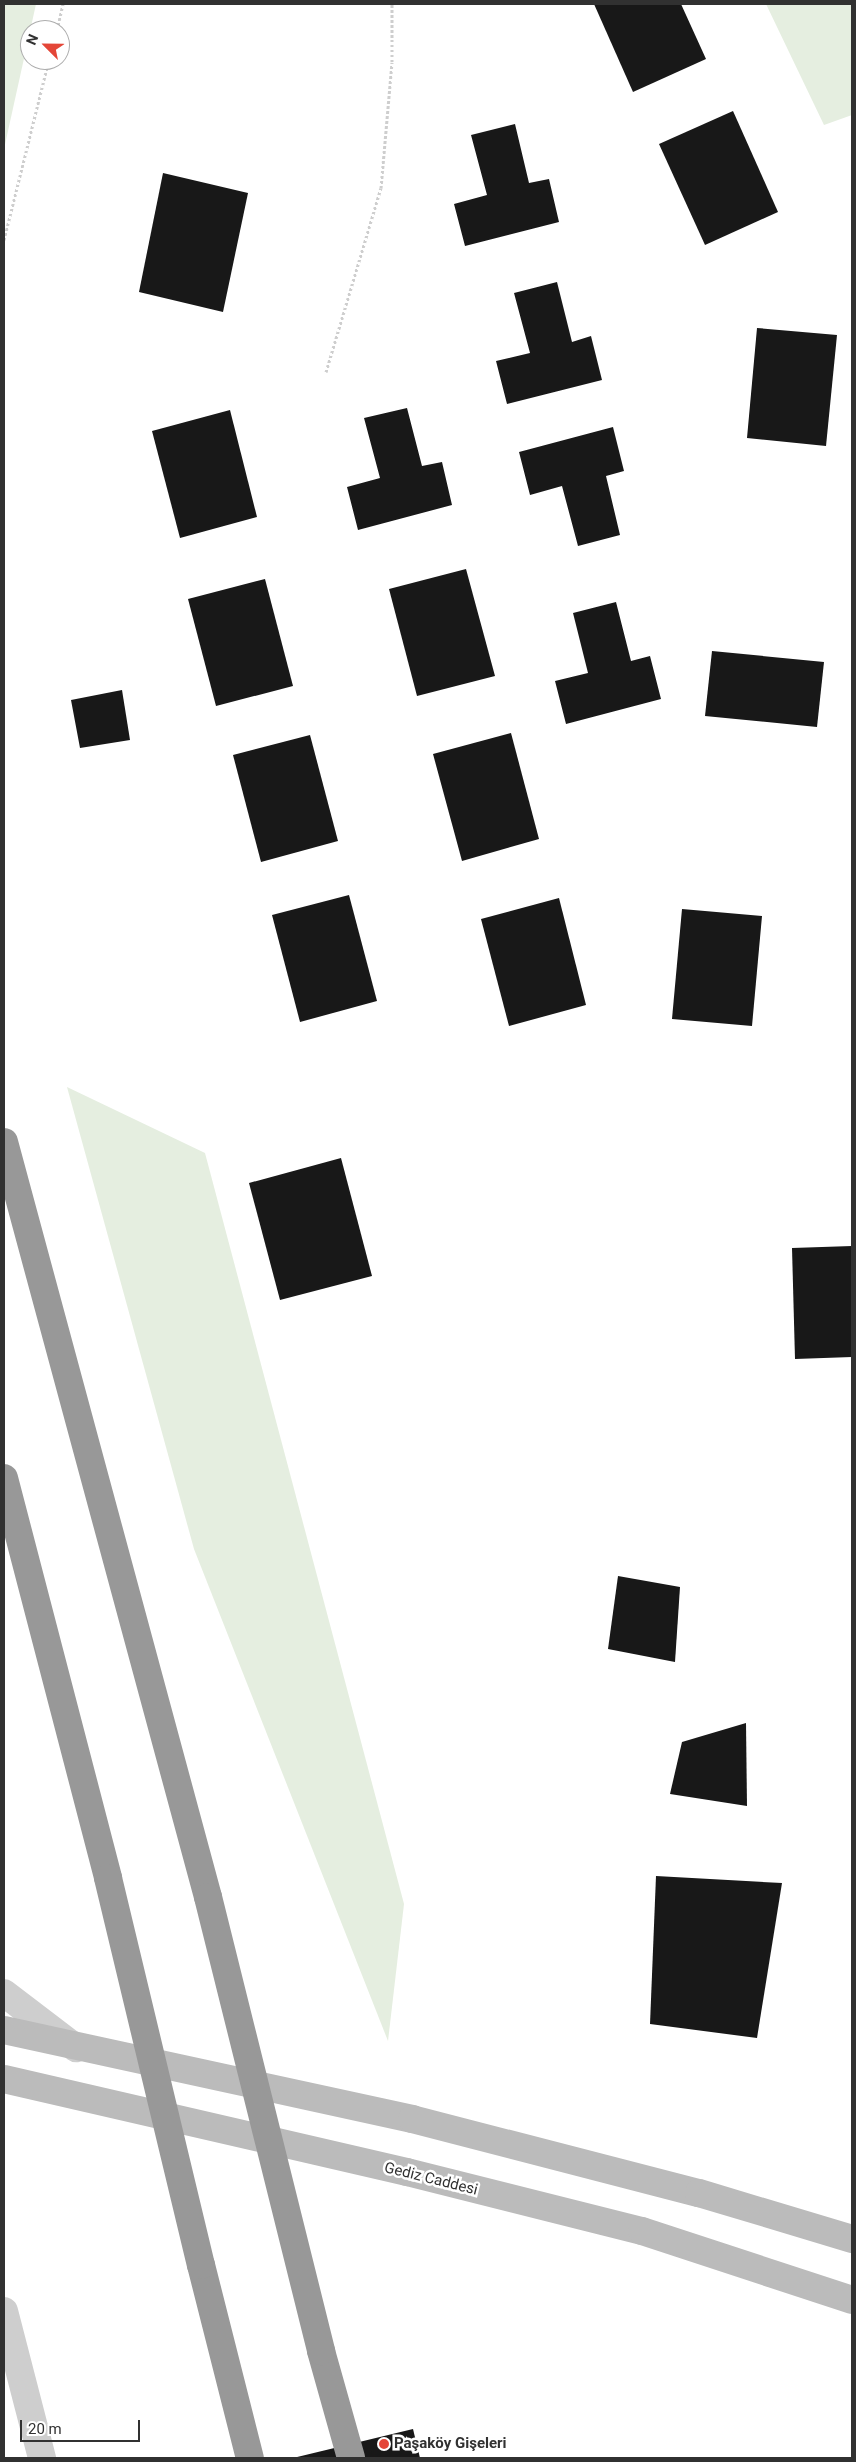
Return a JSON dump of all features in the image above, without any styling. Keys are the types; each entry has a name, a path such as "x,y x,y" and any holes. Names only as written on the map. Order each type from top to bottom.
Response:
{"highway":[{"path":"4,1124 21,1206"},
{"path":"4,1142 208,1897 321,2351 351,2458"},
{"path":"4,1478 108,1878 250,2458"}],"main road":[{"path":"4,2030 78,2048 412,2119 699,2193 852,2239"},
{"name":"Gediz Caddesi","path":"4,2079 407,2172 642,2232 852,2300"}],"street":[{"path":"4,1993 78,2048"},
{"path":"4,2311 42,2458"}],"path":[{"path":"59,20 63,4"},
{"path":"326,372 381,188 392,62 392,4"},
{"path":"4,240 46,70"}],"shaded area":[{"path":"4,4 36,4 32,20 20,20 21,70 4,149"},
{"path":"766,4 852,4 852,115 824,125"},
{"path":"67,1087 205,1153 404,1904 388,2041 194,1549"}],"building":[{"path":"594,4 681,4 706,59 633,92"},
{"path":"733,111 778,212 705,245 659,144"},
{"path":"515,124 529,183 549,179 559,222 465,246 454,204 487,195 471,135"},
{"path":"163,173 248,193 223,312 139,292"},
{"path":"557,282 572,342 591,336 602,380 507,404 496,361 530,353 514,293"},
{"path":"757,328 837,335 826,446 747,438"},
{"path":"407,408 422,466 442,462 452,505 358,530 347,487 380,478 364,418"},
{"path":"230,410 257,517 180,538 152,431"},
{"path":"613,427 624,471 606,476 620,535 578,546 562,486 530,495 519,452"},
{"path":"466,569 495,676 417,696 389,589"},
{"path":"265,579 293,686 216,706 188,599"},
{"path":"616,602 631,661 650,656 661,699 566,724 555,681 588,673 573,613"},
{"path":"712,651 824,662 817,727 705,716"},
{"path":"122,690 130,740 80,748 71,700"},
{"path":"511,733 539,839 462,861 433,754"},
{"path":"310,735 338,841 261,862 233,755"},
{"path":"349,895 377,1001 300,1022 272,915"},
{"path":"559,898 586,1005 509,1026 481,919"},
{"path":"682,909 762,916 752,1026 672,1019"},
{"path":"341,1158 372,1276 280,1300 249,1183"},
{"path":"852,1246 852,1357 795,1359 792,1248"},
{"path":"618,1576 680,1587 675,1662 608,1649"},
{"path":"746,1723 747,1806 670,1794 682,1742"},
{"path":"656,1876 782,1883 757,2038 650,2024"},
{"name":"Paşaköy Gişeleri","path":"413,2429 420,2458 293,2458"}],"place":[{"name":"Paşaköy Gişeleri","path":"384,2444"}]}
